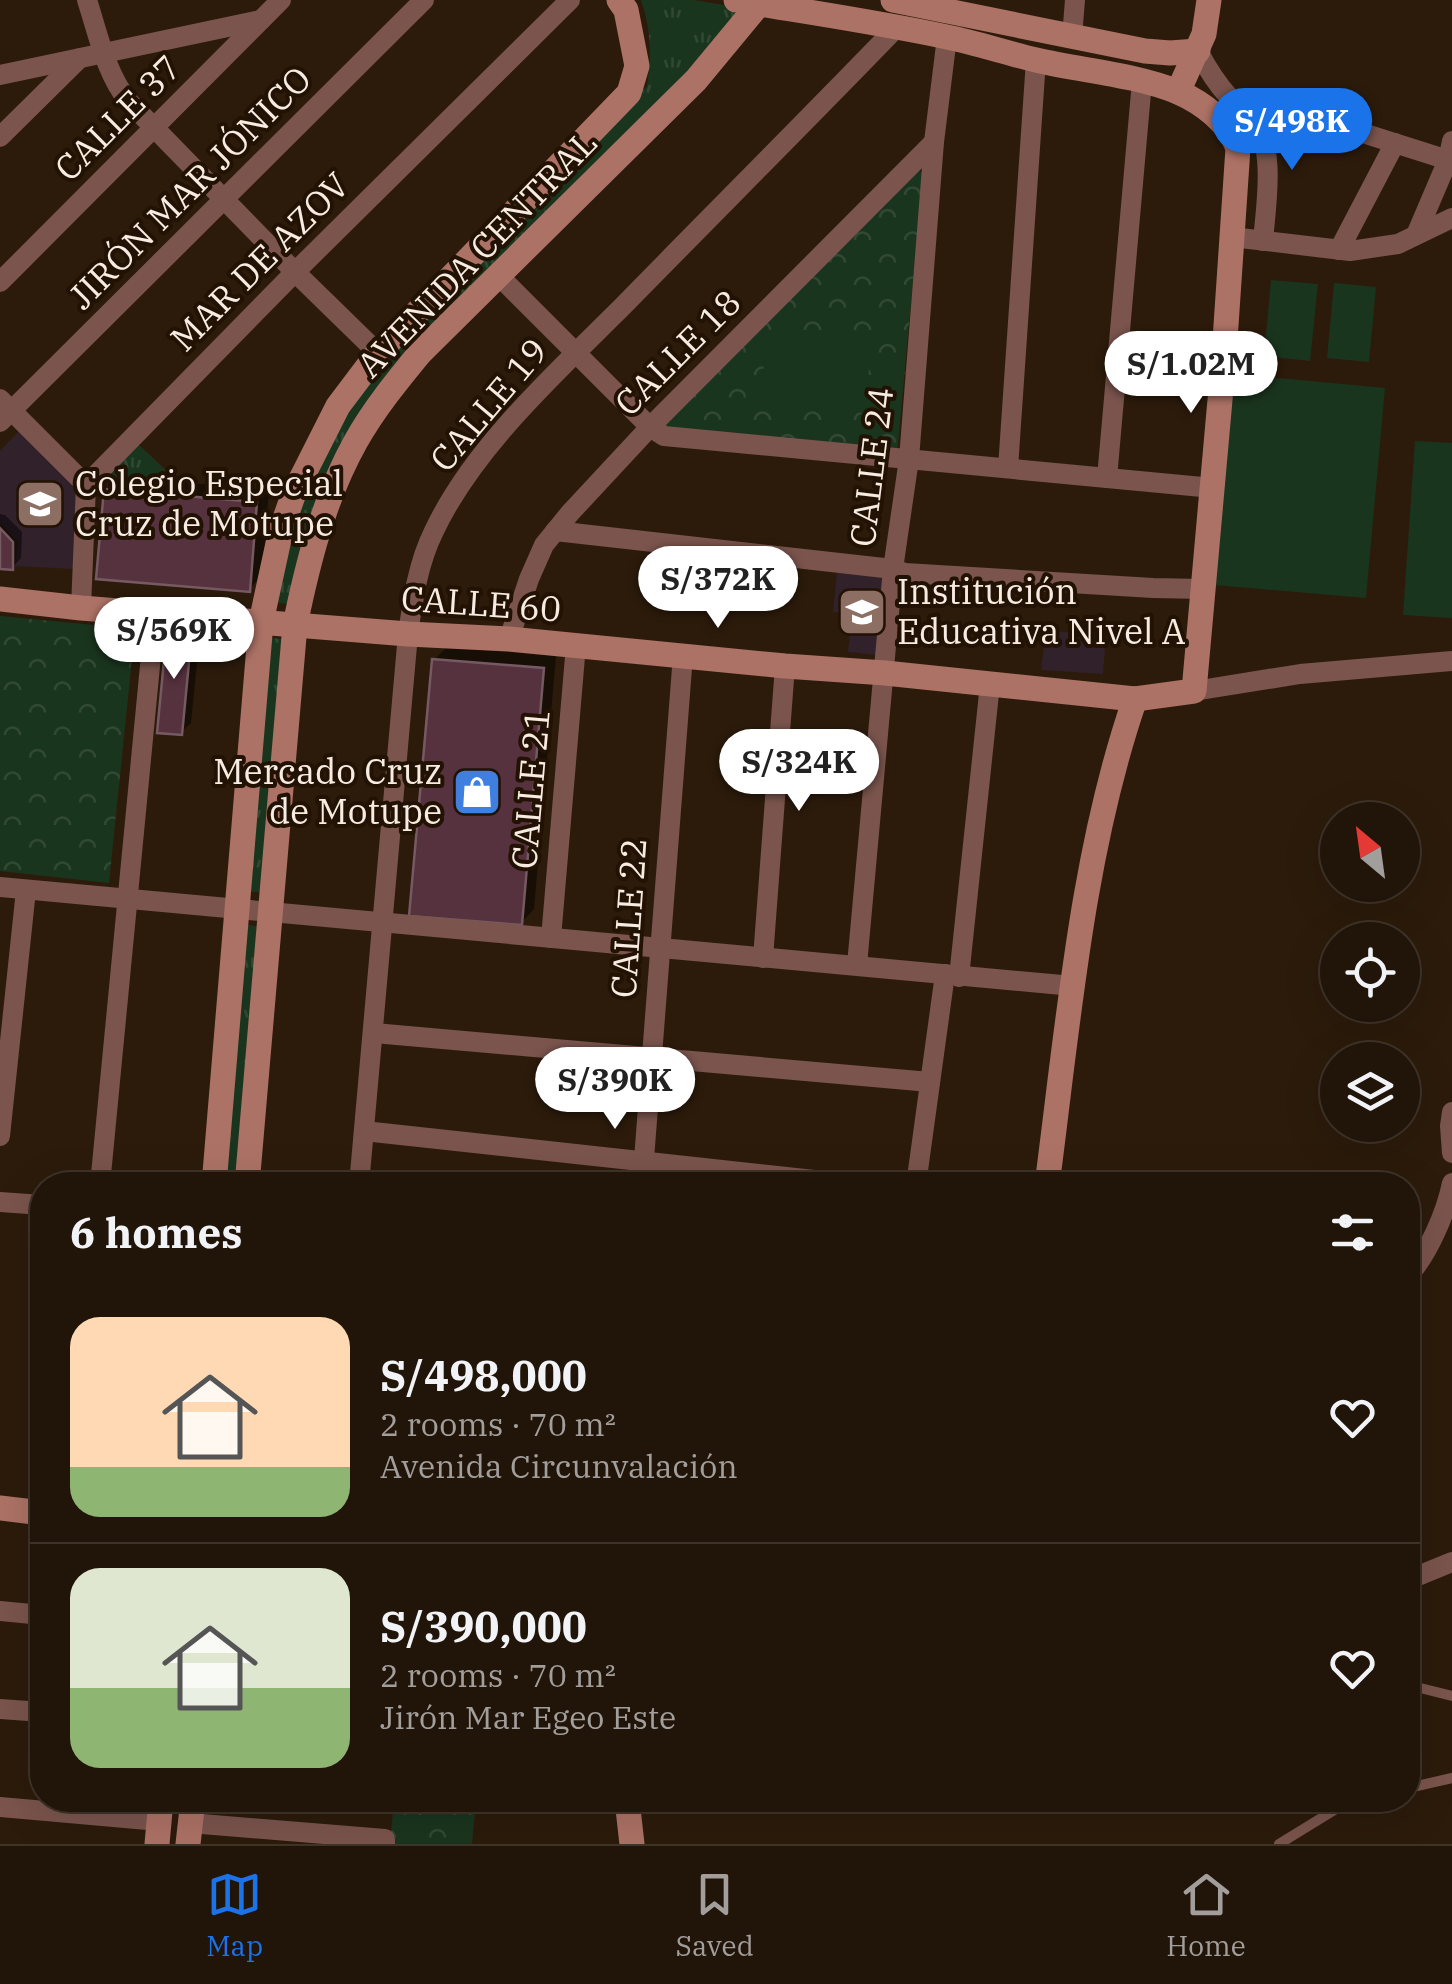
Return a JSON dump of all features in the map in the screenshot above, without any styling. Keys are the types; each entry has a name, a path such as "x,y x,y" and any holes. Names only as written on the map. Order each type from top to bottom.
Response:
{"street":[{"path":"87,0 122,95 378,353"},
{"name":"CALLE 37","path":"0,282 280,0"},
{"name":"JIRÓN MAR JÓNICO","path":"4,410 224,200 424,0"},
{"name":"MAR DE AZOV","path":"86,484 570,0"},
{"name":"AVENIDA CENTRAL","path":"215,1172 261,622 294,492 338,406 378,353 628,93 637,66 626,10 619,0"},
{"path":"894,0 945,5 1145,52 1198,51"},
{"path":"1072,36 1076,0"},
{"path":"1178,92 1198,51 1209,0"},
{"path":"751,1 948,37 1142,81 1178,92 1206,108 1234,138 1238,148 1194,691 1300,674 1452,661"},
{"name":"AVENIDA CENTRAL","path":"248,1172 295,625 308,562 337,480 382,398 420,353 696,80 751,1"},
{"path":"0,75 261,20"},
{"name":"CALLE 19","path":"361,1172 408,634 414,589 433,532 464,479 498,436 896,28"},
{"name":"CALLE 24","path":"858,965 893,570 909,459 934,142 948,37"},
{"path":"1198,51 1212,76 1253,117 1264,139 1268,181 1264,241"},
{"path":"0,137 80,58"},
{"path":"1008,468 1036,60"},
{"path":"1107,478 1142,81"},
{"path":"1253,117 1347,128 1395,142 1450,150 1416,235"},
{"name":"CALLE 18","path":"509,639 528,579 544,545 555,532 650,427 934,142"},
{"path":"1339,250 1395,142"},
{"path":"1232,237 1339,250 1378,248 1398,244 1452,218"},
{"path":"499,276 650,427 664,436 1213,488"},
{"path":"4,410 86,484 81,608"},
{"path":"555,532 905,573 1203,589"},
{"name":"CALLE 60","path":"0,599 509,639 1135,700 1194,691"},
{"path":"101,1172 156,614"},
{"name":"CALLE 21","path":"551,938 576,645"},
{"name":"CALLE 22","path":"643,1172 683,655"},
{"path":"764,958 786,666"},
{"path":"918,1172 930,1082 952,976 990,684"},
{"path":"1049,1172 1073,986 1102,812 1135,700"},
{"path":"0,887 1073,986"},
{"path":"0,1136 7,998 26,890"},
{"path":"374,1033 930,1082"},
{"path":"1452,1112 1452,1153"},
{"path":"364,1132 748,1172"},
{"path":"1420,1262 1452,1183"},
{"path":"0,1202 30,1204"},
{"path":"0,1508 30,1511"},
{"path":"1420,1575 1452,1562"},
{"path":"0,1611 30,1613"},
{"path":"0,1709 30,1711"},
{"path":"0,1807 30,1810"},
{"path":"53,1812 158,1822"},
{"path":"628,1812 632,1844"},
{"path":"190,1822 385,1842"}],"lane":[{"path":"1420,1688 1452,1696"},
{"path":"1420,1785 1452,1778"},
{"path":"1279,1844 1331,1812"}],"shaded area":[{"name":"Colegio Especial Cruz de Motupe","path":"21,429 82,485 75,569 15,566 18,542 0,523 0,451"},
{"name":"Institución Educativa Nivel A","path":"837,571 884,575 877,655 848,652 852,614 833,612"},
{"path":"1046,631 1106,634 1103,674 1041,670"}],"green space":[{"path":"641,0 693,0 743,8 742,16 368,412 295,605 273,602 287,530 365,377 469,265 647,86 650,43"},
{"path":"919,171 923,173 897,454 663,426"},
{"path":"1271,280 1318,284 1310,361 1264,356"},
{"path":"1334,283 1376,287 1369,362 1327,358"},
{"path":"766,335 871,342 865,413 761,405"},
{"path":"1234,374 1385,388 1366,598 1215,585"},
{"path":"1415,441 1452,443 1452,618 1403,615"},
{"path":"139,445 188,491 101,482"},
{"path":"0,616 135,629 109,883 0,871"},
{"path":"268,638 288,639 264,892 246,892"},
{"path":"244,924 263,928 240,1172 222,1172"},
{"path":"393,1812 475,1812 472,1844 390,1844"}],"building":[{"path":"104,489 257,502 250,592 96,579"},
{"path":"0,528 13,542 13,570 0,569"},
{"path":"167,629 192,631 182,735 157,733"},
{"name":"Mercado Cruz de Motupe","path":"432,659 544,668 522,925 409,916"}],"place":[{"name":"Colegio Especial Cruz de Motupe","path":"40,504"},
{"name":"Institución Educativa Nivel A","path":"862,612"},
{"name":"Mercado Cruz de Motupe","path":"477,792"}]}
